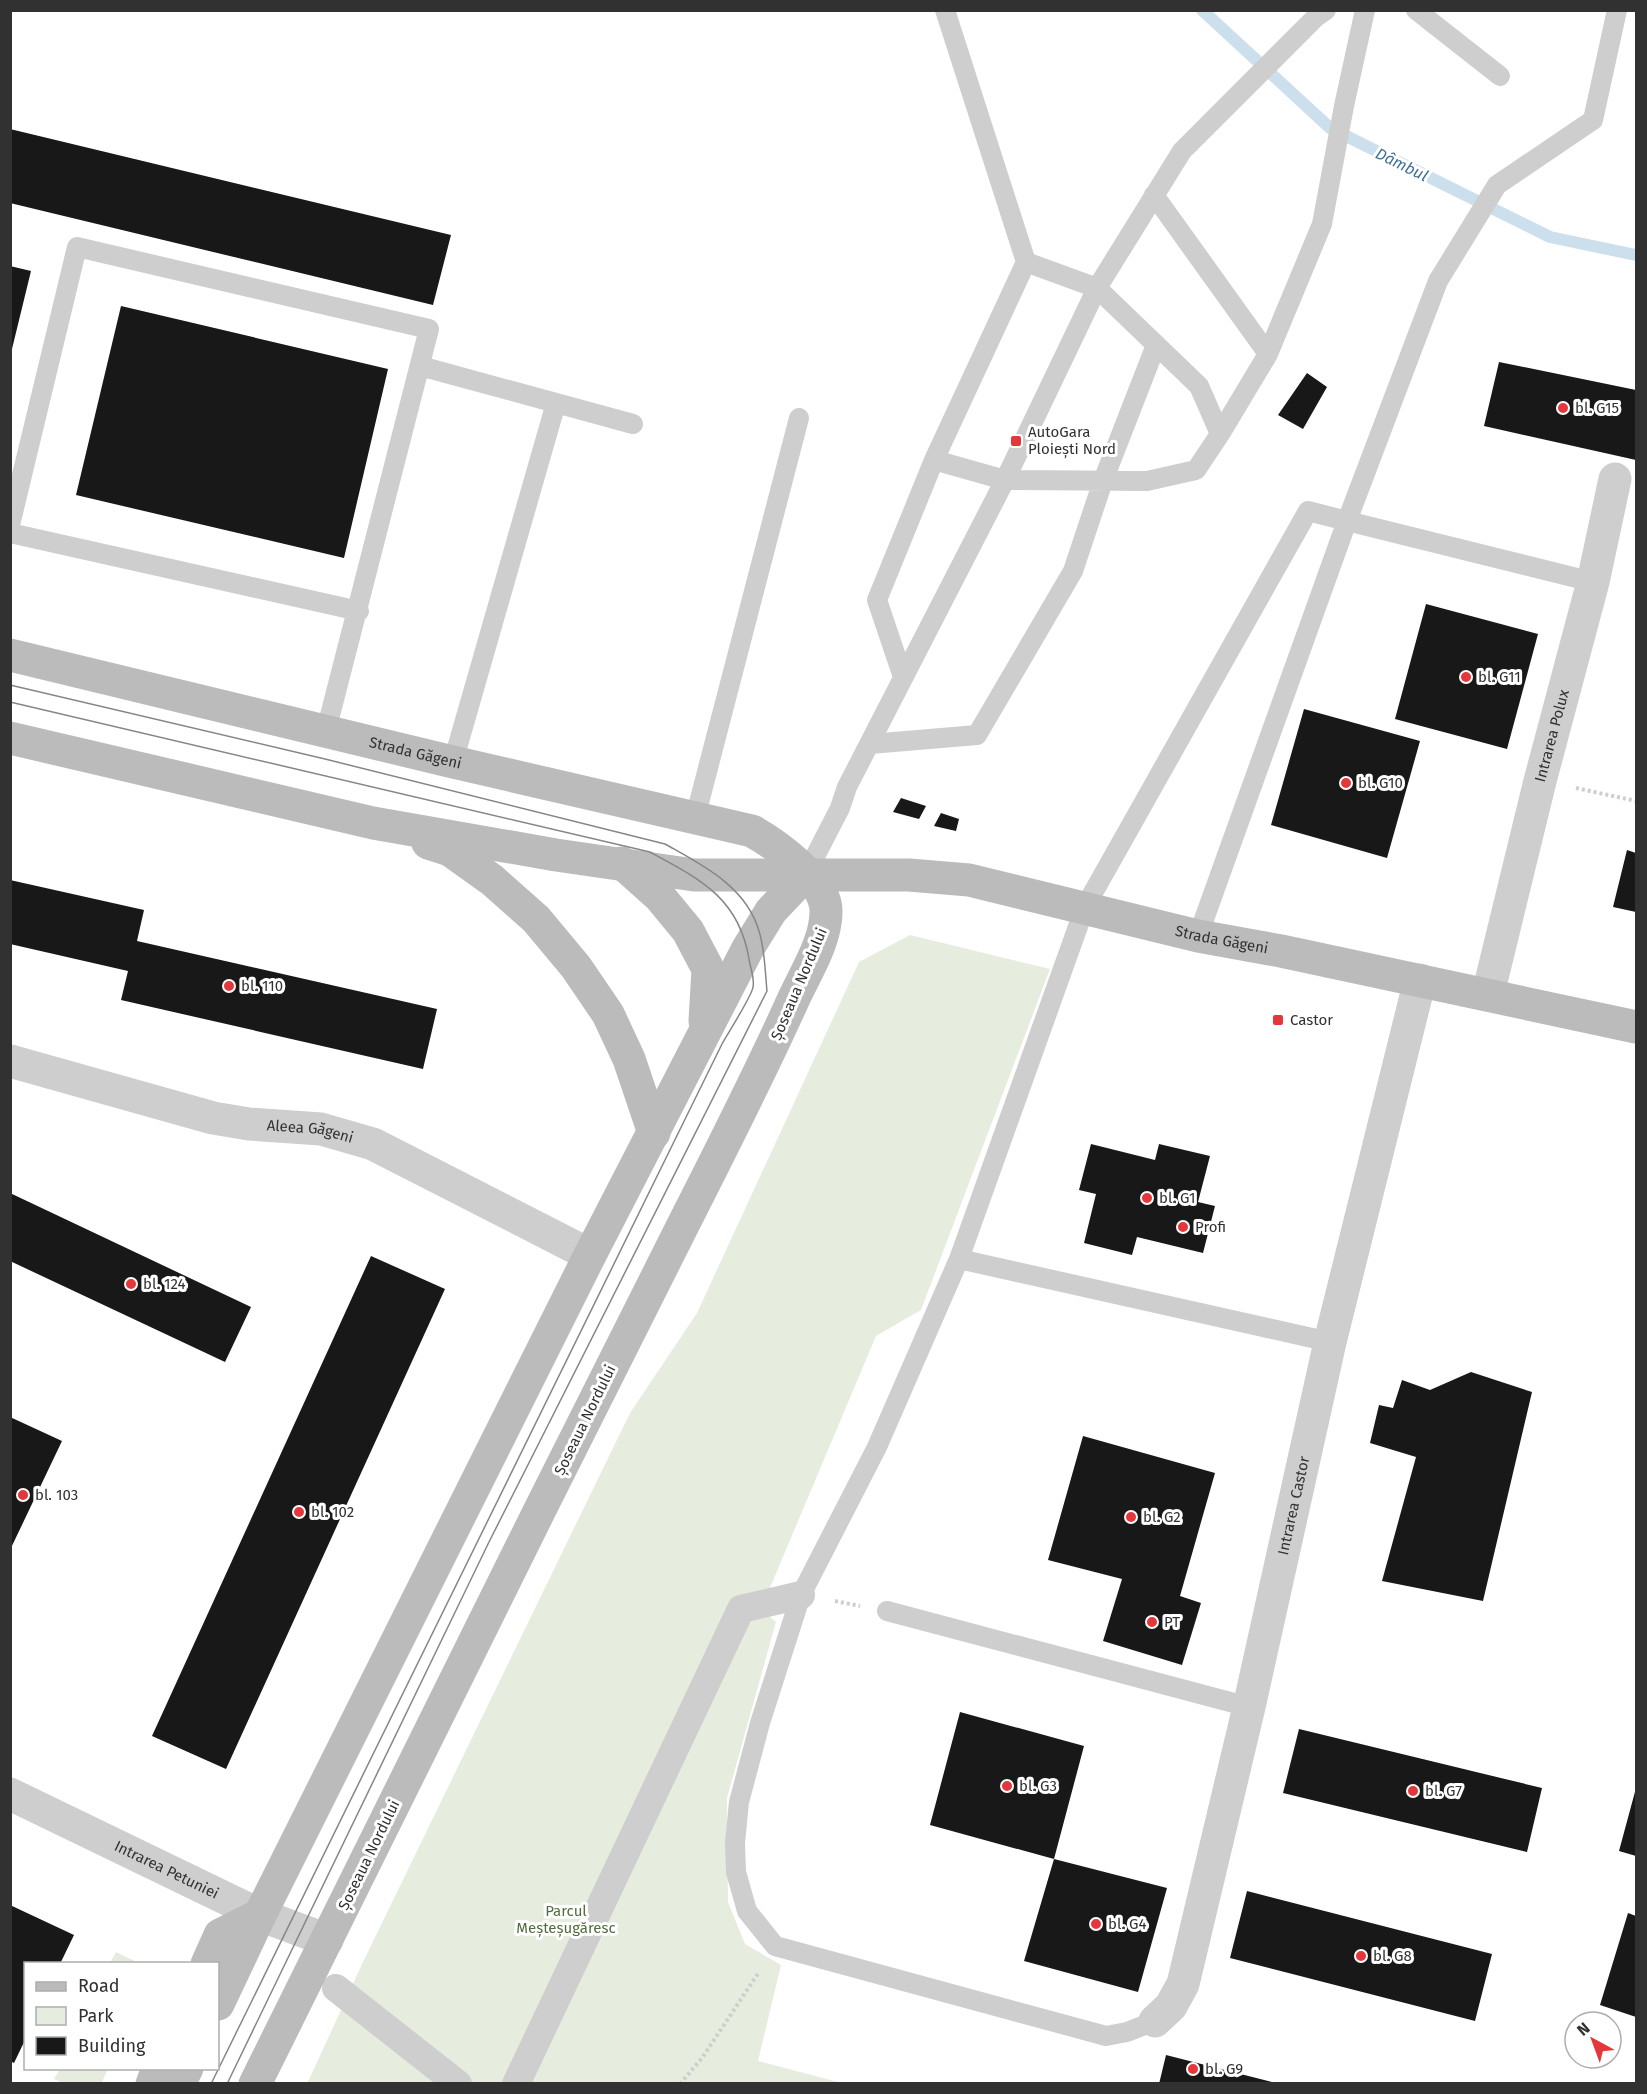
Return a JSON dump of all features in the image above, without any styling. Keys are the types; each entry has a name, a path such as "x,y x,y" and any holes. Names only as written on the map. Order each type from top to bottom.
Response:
{"main road":[{"name":"Strada Găgeni","path":"10,655 453,762 752,831 774,843 806,874"},
{"name":"Strada Găgeni","path":"10,738 373,823 694,876 909,875 969,880 1198,936 1488,994 1636,1027"},
{"path":"373,823 450,850 492,880 536,919 576,967 608,1014 629,1059 654,1133"},
{"path":"622,863 660,897 687,931 708,969 704,1034"},
{"path":"219,2002 260,1915 590,1255 747,950 771,910 806,874"},
{"name":"Șoseaua Nordului","path":"255,2084 764,1066 811,962 825,922 826,907 822,893 806,874"},
{"path":"208,1962 220,1935 260,1915"},
{"path":"152,2084 158,2070"},
{"path":"179,2084 186,2070"}],"street":[{"name":"Intrarea Polux","path":"1488,994 1540,781 1593,582 1615,479"},
{"name":"Intrarea Castor","path":"1155,2021 1171,2006 1183,1984 1249,1707 1330,1342 1419,980"},
{"name":"Aleea Găgeni","path":"10,1061 213,1118 249,1124 321,1129 373,1144 590,1255"},
{"path":"516,2084 741,1609 801,1595"},
{"name":"Intrarea Petuniei","path":"10,1794 260,1915 327,1940"},
{"path":"336,1988 458,2084"}],"lane":[{"path":"903,677 877,600 934,460 1026,262 945,10"},
{"path":"934,460 1005,480 1147,481 1196,470 1268,354 1322,224 1365,10"},
{"path":"1416,10 1500,76"},
{"path":"1198,936 1347,521 1438,281 1497,185 1593,120 1617,10"},
{"path":"806,874 903,677 1005,480 1097,288 1182,151 1321,14"},
{"path":"1154,195 1268,354"},
{"path":"10,525 77,247 429,329 326,731"},
{"path":"1026,262 1097,288 1199,386 1220,434"},
{"path":"870,744 977,735 1073,571 1103,481 1156,345"},
{"path":"420,366 633,424"},
{"path":"453,762 556,403"},
{"path":"695,818 799,418"},
{"path":"1155,2021 1127,2032 1106,2036 775,1946 747,1911 736,1872 735,1843 739,1802 760,1723 801,1595 877,1447 959,1259 1085,908 1308,511 1593,582"},
{"path":"10,533 358,611"},
{"path":"959,1259 1330,1342"},
{"path":"887,1611 1249,1707"}],"path":[{"path":"1540,781 1636,801"},
{"path":"801,1595 887,1611"},
{"path":"680,2084 702,2058 775,1946"}],"green space":[{"name":"Parcul Meșteșugăresc","path":"910,935 1050,969 921,1310 876,1336 761,1609 776,1622 727,1798 728,1902 745,1944 781,1965 758,2061 842,2083 307,2084 363,1962 630,1413 697,1313 859,962"},
{"path":"116,1952 137,1962 111,1962"},
{"path":"59,2070 108,2070 101,2084 63,2083 54,2079"}],"building":[{"path":"10,129 451,235 433,305 10,203"},
{"path":"10,266 31,271 11,353 10,353"},
{"path":"121,306 388,369 344,558 76,495"},
{"name":"bl. G15","path":"1499,362 1636,390 1636,460 1484,426"},
{"path":"1307,373 1327,387 1303,429 1278,415"},
{"name":"bl. G11","path":"1426,604 1538,634 1507,749 1395,719"},
{"name":"bl. G10","path":"1304,709 1420,741 1387,858 1271,825"},
{"path":"901,798 926,806 919,819 893,812"},
{"path":"941,813 959,819 956,831 934,826"},
{"path":"1627,850 1636,853 1636,912 1613,907"},
{"name":"bl. 110","path":"10,880 144,910 137,941 437,1009 423,1069 121,1000 128,971 10,944"},
{"name":"bl. G1","path":"1091,1144 1155,1160 1159,1144 1210,1156 1198,1202 1215,1206 1203,1253 1137,1237 1132,1255 1084,1243 1096,1194 1079,1190"},
{"name":"bl. 124","path":"10,1193 251,1307 225,1362 10,1261"},
{"name":"bl. 102","path":"371,1256 445,1289 226,1769 152,1736"},
{"path":"1471,1372 1532,1392 1483,1601 1382,1581 1416,1457 1370,1443 1379,1405 1393,1408 1402,1380 1430,1390"},
{"name":"bl. 103","path":"10,1417 62,1441 10,1550"},
{"name":"bl. G2","path":"1083,1436 1215,1473 1180,1596 1201,1603 1182,1665 1103,1641 1122,1579 1048,1560"},
{"name":"bl. G3","path":"960,1712 1084,1746 1054,1859 930,1825"},
{"name":"bl. G7","path":"1299,1729 1542,1788 1527,1852 1283,1793"},
{"path":"1636,1788 1636,1856 1619,1851"},
{"name":"bl. G4","path":"1054,1859 1167,1888 1138,1992 1024,1961"},
{"name":"bl. G8","path":"1247,1891 1492,1954 1475,2021 1230,1958"},
{"path":"10,1905 74,1935 61,1962 24,1962 24,2042 14,2063 10,2061"},
{"path":"1628,1913 1636,1916 1636,2017 1623,2013 1623,2010 1600,2005"},
{"name":"bl. G9","path":"1166,2055 1276,2083 1276,2084 1159,2084"}],"waterway":[{"name":"Dâmbul","path":"1202,10 1330,128 1550,237 1636,255"}],"tram line":[{"path":"10,685 325,759 665,844 708,869 733,889 753,915 762,946 767,991 489,1542 227,2084"},
{"path":"10,702 650,852 701,882 726,905 744,938 753,977 753,987 749,998 722,1044 219,2068"},
{"path":"211,2084 218,2070"}],"place":[{"name":"bl. G15","path":"1563,408"},
{"name":"AutoGara Ploiești Nord","path":"1016,441"},
{"name":"bl. G11","path":"1466,677"},
{"name":"bl. G10","path":"1346,783"},
{"name":"bl. 110","path":"229,986"},
{"name":"Castor","path":"1278,1020"},
{"name":"bl. G1","path":"1147,1198"},
{"name":"Profi","path":"1183,1227"},
{"name":"bl. 124","path":"131,1284"},
{"name":"bl. 103","path":"23,1495"},
{"name":"bl. 102","path":"299,1512"},
{"name":"bl. G2","path":"1131,1517"},
{"name":"PT","path":"1152,1622"},
{"name":"bl. G3","path":"1007,1786"},
{"name":"bl. G7","path":"1413,1791"},
{"name":"bl. G4","path":"1096,1924"},
{"name":"bl. G8","path":"1361,1956"},
{"name":"bl. G9","path":"1193,2069"}]}
